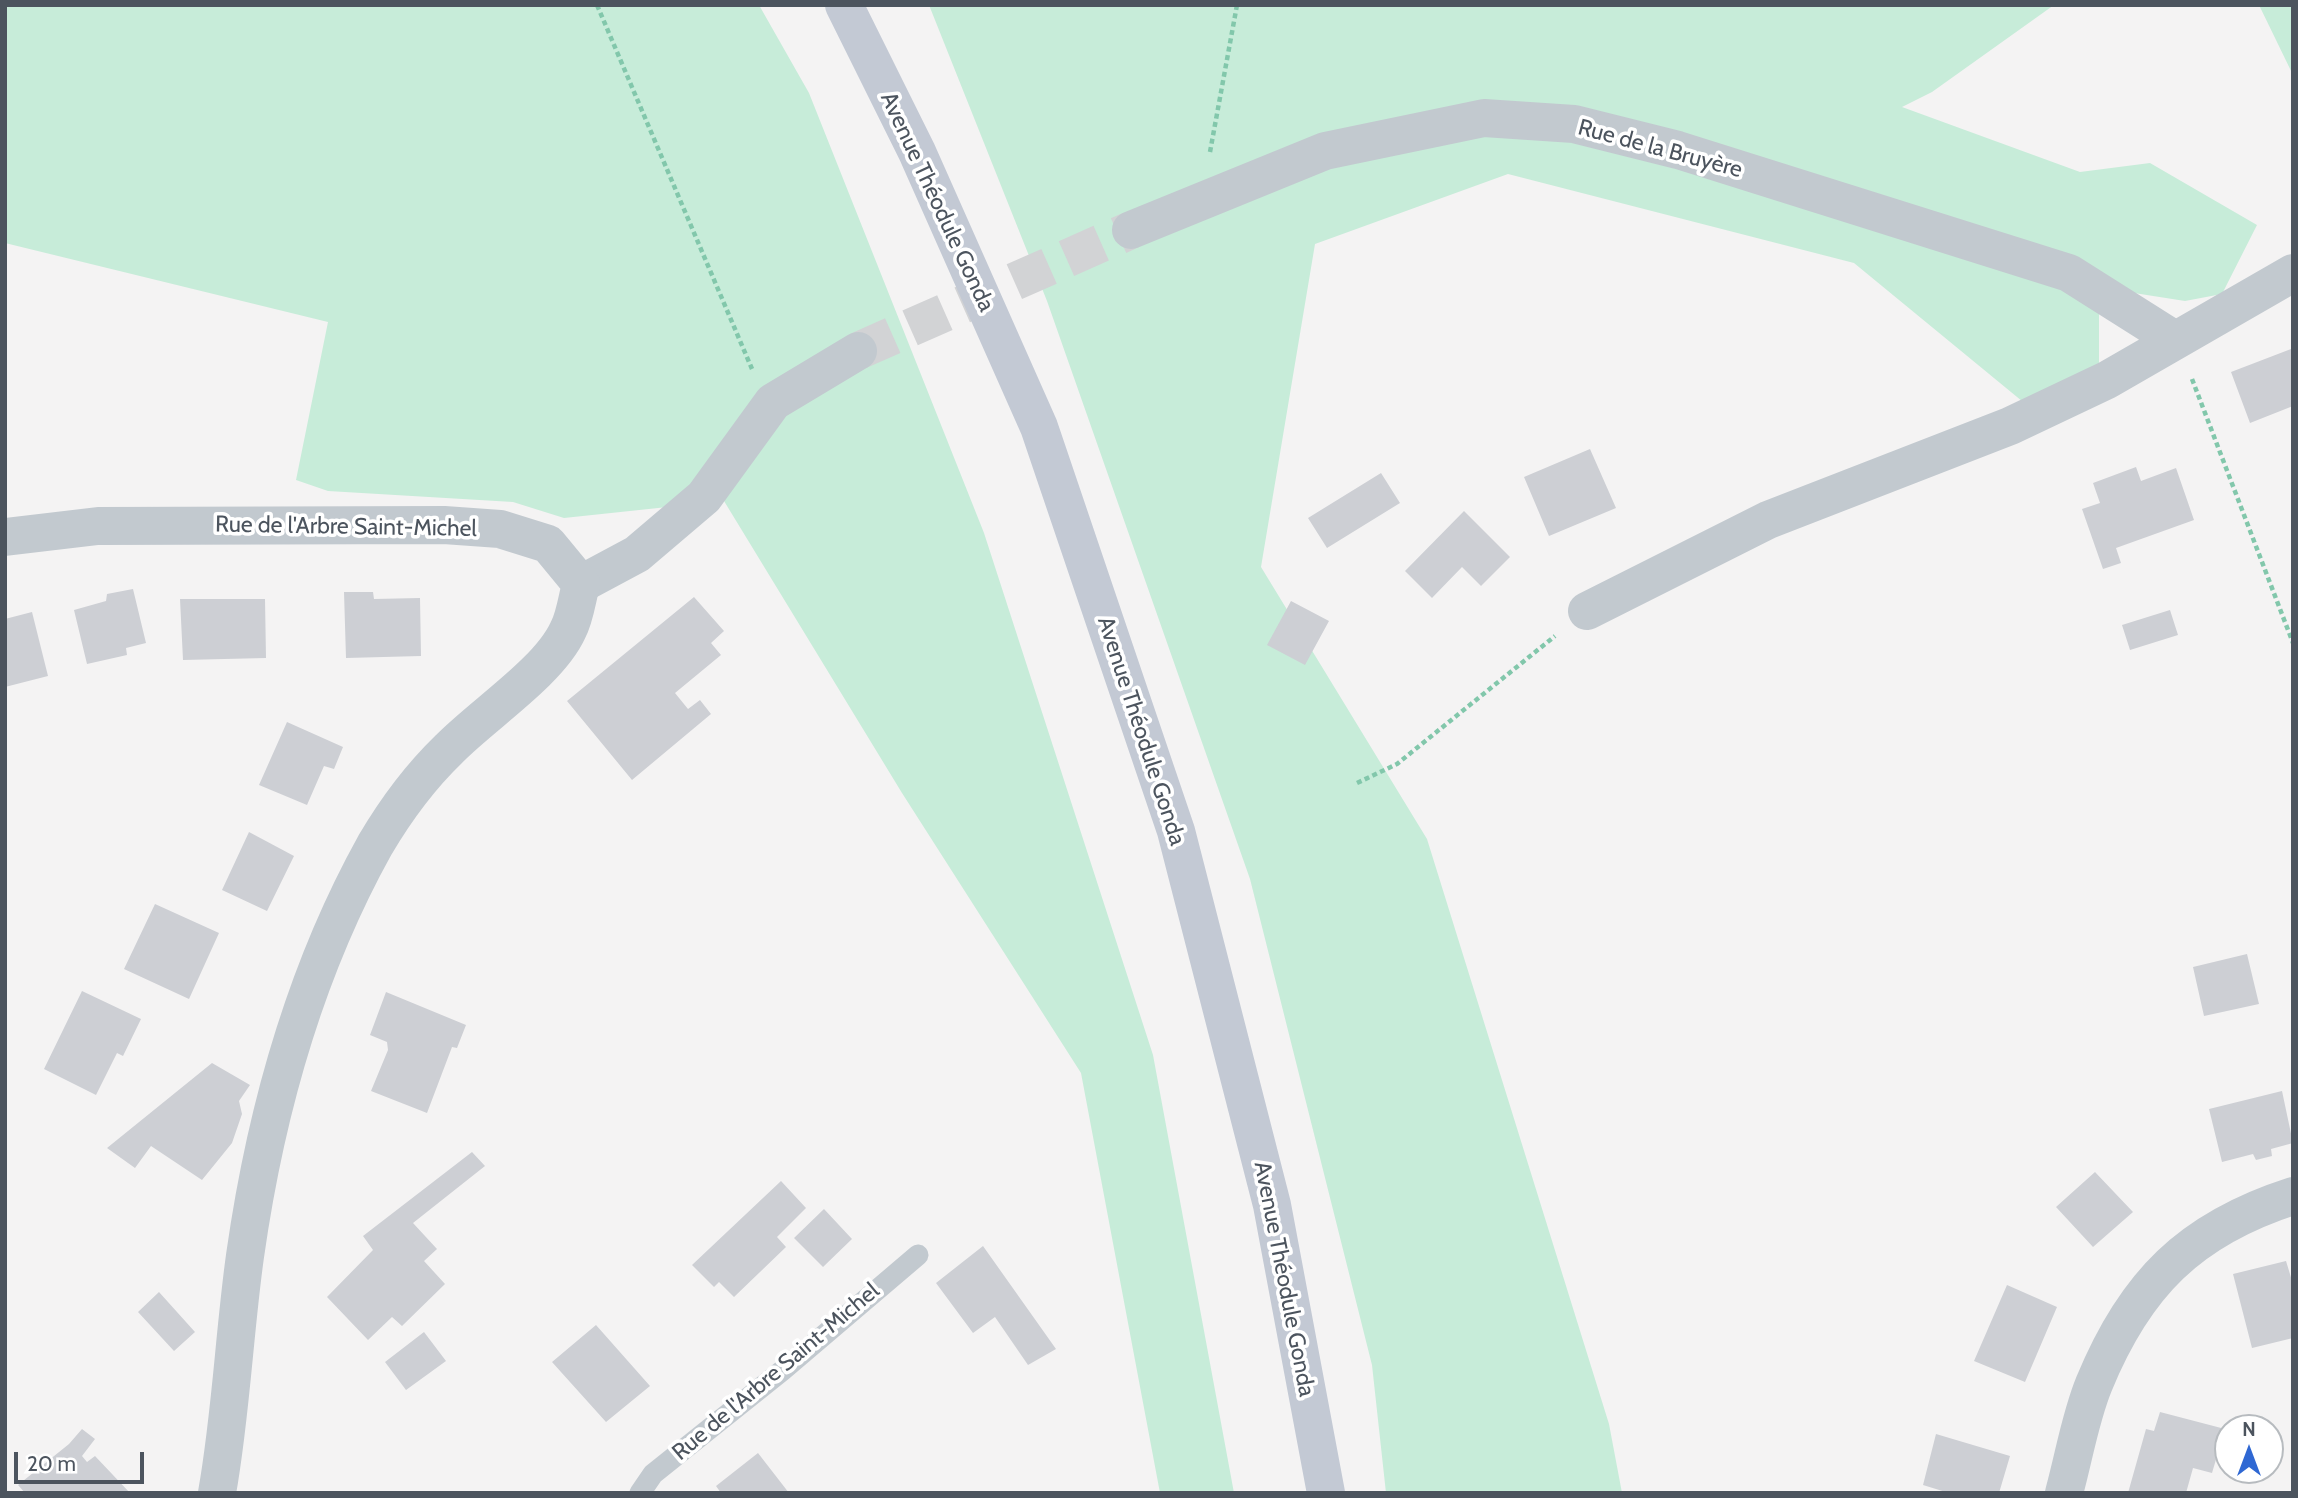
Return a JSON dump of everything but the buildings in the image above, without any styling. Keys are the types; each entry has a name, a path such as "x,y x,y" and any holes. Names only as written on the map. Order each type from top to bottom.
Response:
{"main road":[{"name":"Avenue Théodule Gonda","path":"844,5 917,152 1039,427 1176,831 1272,1205 1326,1493"}],"street":[{"name":"Rue de la Bruyère","path":"1130,230 1325,151 1484,118 1574,124 1678,150 2069,274 2175,340"},
{"path":"1587,611 1768,520 2010,426 2107,380 2293,273"},
{"path":"217,1493 245,1257 262,1156 310,987 337,920 376,845 401,804 448,750 543,665 568,631 581,584 637,554 704,498 773,402 858,351"},
{"name":"Rue de l'Arbre Saint-Michel","path":"5,537 98,526 444,525 500,529 548,544 581,584"},
{"path":"2064,1493 2094,1386 2128,1313 2184,1249 2252,1209 2293,1196"}],"lane":[{"name":"Rue de l'Arbre Saint-Michel","path":"640,1493 653,1474 783,1370 820,1335 918,1255"}],"path":[{"path":"597,5 645,111 744,355 773,402"},
{"path":"1193,205 1209,156 1237,5"},
{"path":"2175,340 2214,431 2293,643"},
{"path":"1357,783 1397,764 1587,611"}],"green space":[{"path":"5,5 759,5 809,93 984,533 1153,1055 1234,1493 1160,1493 1081,1073 902,793 724,501 564,518 513,502 328,491 296,480 328,322 5,243"},
{"path":"929,5 2054,5 1932,92 1902,107 2080,172 2150,163 2257,225 2222,294 2185,301 2115,290 2099,314 2099,368 2028,406 1854,263 1508,174 1315,244 1261,567 1427,839 1609,1424 1622,1493 1386,1493 1372,1365 1250,879 1047,301"},
{"path":"2259,5 2293,5 2293,75"}],"tunnel":[{"path":"858,351 1131,230"}]}
